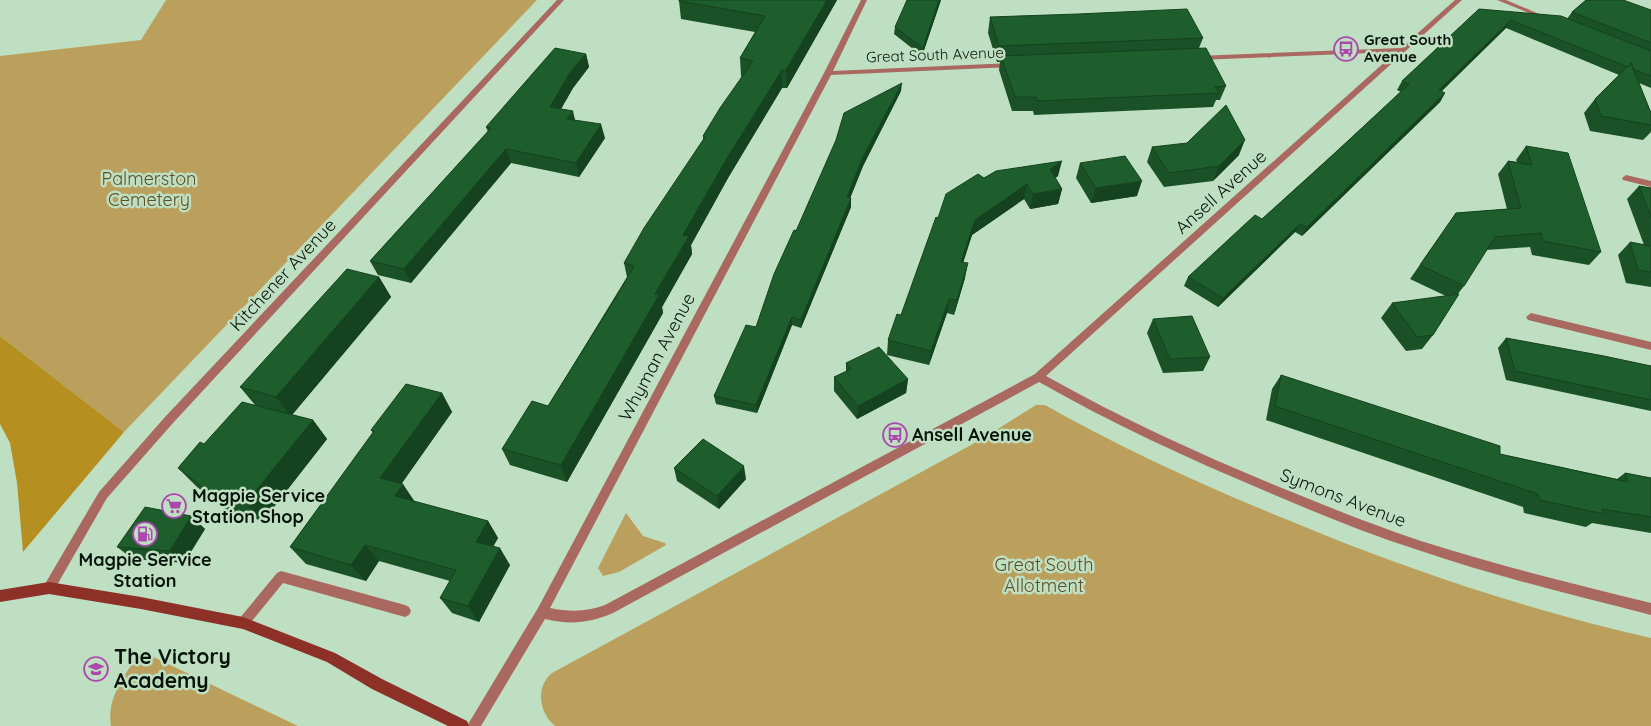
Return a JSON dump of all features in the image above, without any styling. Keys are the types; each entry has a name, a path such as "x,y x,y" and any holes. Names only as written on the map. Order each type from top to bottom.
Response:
{"street":[{"name":"Kitchener Avenue","path":"49,588 110,488 227,358 561,0"},
{"name":"Whyman Avenue","path":"474,726 542,612 828,73 864,0"},
{"name":"Ansell Avenue","path":"542,612 574,618 594,615 609,609 1039,377 1459,0"},
{"path":"1500,0 1552,20"},
{"path":"1195,58 1402,50"},
{"name":"Great South Avenue","path":"828,73 1016,65"},
{"path":"1626,178 1651,184"},
{"path":"1531,317 1651,346"},
{"name":"Symons Avenue","path":"1039,377 1093,408 1198,458 1336,515 1404,540 1495,568 1651,608"},
{"path":"243,623 281,577 405,610"},
{"path":"0,596 49,588 141,603 243,623 331,657 377,684 462,726"}],"green space":[{"name":"Palmerston Cemetery","path":"166,0 537,0 124,432 0,336 0,56 141,40"},
{"name":"Great South Allotment","path":"1036,405 1045,405 1164,466 1332,538 1467,587 1558,615 1651,638 1651,726 555,726 545,714 541,692 543,685 552,673 982,439"},
{"path":"626,513 643,536 666,545 619,572 603,576 598,568"},
{"path":"141,651 298,726 111,726 111,706 118,686"}],"shaded area":[{"path":"0,336 124,432 23,552 17,483 10,443 0,424"}],"building":[{"path":"679,0 827,0 786,70 782,70 726,160 683,235 689,236 655,294 659,295 561,465 502,449 532,401 548,406 634,266 624,263 644,228 705,137 703,136 720,108 753,61 740,58 765,16"},
{"path":"907,0 939,0 923,48 895,27"},
{"path":"1586,0 1623,0 1651,10 1651,43 1572,12"},
{"path":"1187,9 1203,38 999,46 990,17 1078,14"},
{"path":"1479,9 1561,16 1651,51 1651,76 1633,69 1631,63 1628,67 1511,20 1439,90 1445,93 1307,227 1300,224 1223,298 1188,277 1255,215 1262,219 1333,155 1409,84 1402,81"},
{"path":"555,48 586,54 569,74 550,107 573,111 567,119 601,124 576,163 506,149 404,269 370,261 491,128 486,127"},
{"path":"1206,48 1226,86 1215,87 1219,93 1037,101 1036,97 1015,97 1001,56"},
{"path":"1631,63 1651,113 1651,125 1601,116 1595,99"},
{"path":"902,83 863,157 847,197 851,198 801,320 792,317 756,405 714,396 746,325 756,327 774,274 794,230 796,231 836,140 844,113"},
{"path":"1226,105 1245,140 1219,166 1169,173 1152,147 1187,143"},
{"path":"1526,146 1568,153 1601,252 1543,241 1541,233 1495,237 1464,286 1420,265 1456,213 1521,208 1508,161 1532,165"},
{"path":"1125,156 1142,181 1096,188 1080,163"},
{"path":"1062,161 1050,169 1062,189 1033,194 1027,184 975,220 961,262 968,263 957,300 949,299 931,351 888,340 897,314 901,315 946,194 978,174 984,178 996,171"},
{"path":"1639,186 1651,188 1651,217"},
{"path":"1630,242 1651,246 1651,272 1638,270"},
{"path":"347,269 379,277 276,397 240,387"},
{"path":"1459,294 1433,335 1417,337 1392,303"},
{"path":"1192,316 1210,357 1170,359 1153,319"},
{"path":"1506,338 1651,366 1651,400 1515,371"},
{"path":"879,347 908,379 858,406 834,377 851,369 846,363"},
{"path":"1281,375 1500,446 1500,454 1628,482 1625,473 1651,478 1651,517 1602,509 1604,514 1540,500 1538,494 1275,406"},
{"path":"406,384 442,393 380,478 403,484 395,496 488,521 476,542 500,548 468,606 440,598 456,570 365,545 351,565 290,547 374,431 371,430"},
{"path":"242,402 313,420 246,503 211,494 178,468 200,442 204,444"},
{"path":"703,439 744,466 717,496 674,468"},
{"path":"145,507 191,516 170,551 117,547"}],"place":[{"name":"Great South Avenue","path":"1346,49"},
{"name":"Ansell Avenue","path":"895,435"},
{"name":"Magpie Service Station Shop","path":"174,506"},
{"name":"Magpie Service Station","path":"145,534"},
{"name":"The Victory Academy","path":"96,669"}]}
